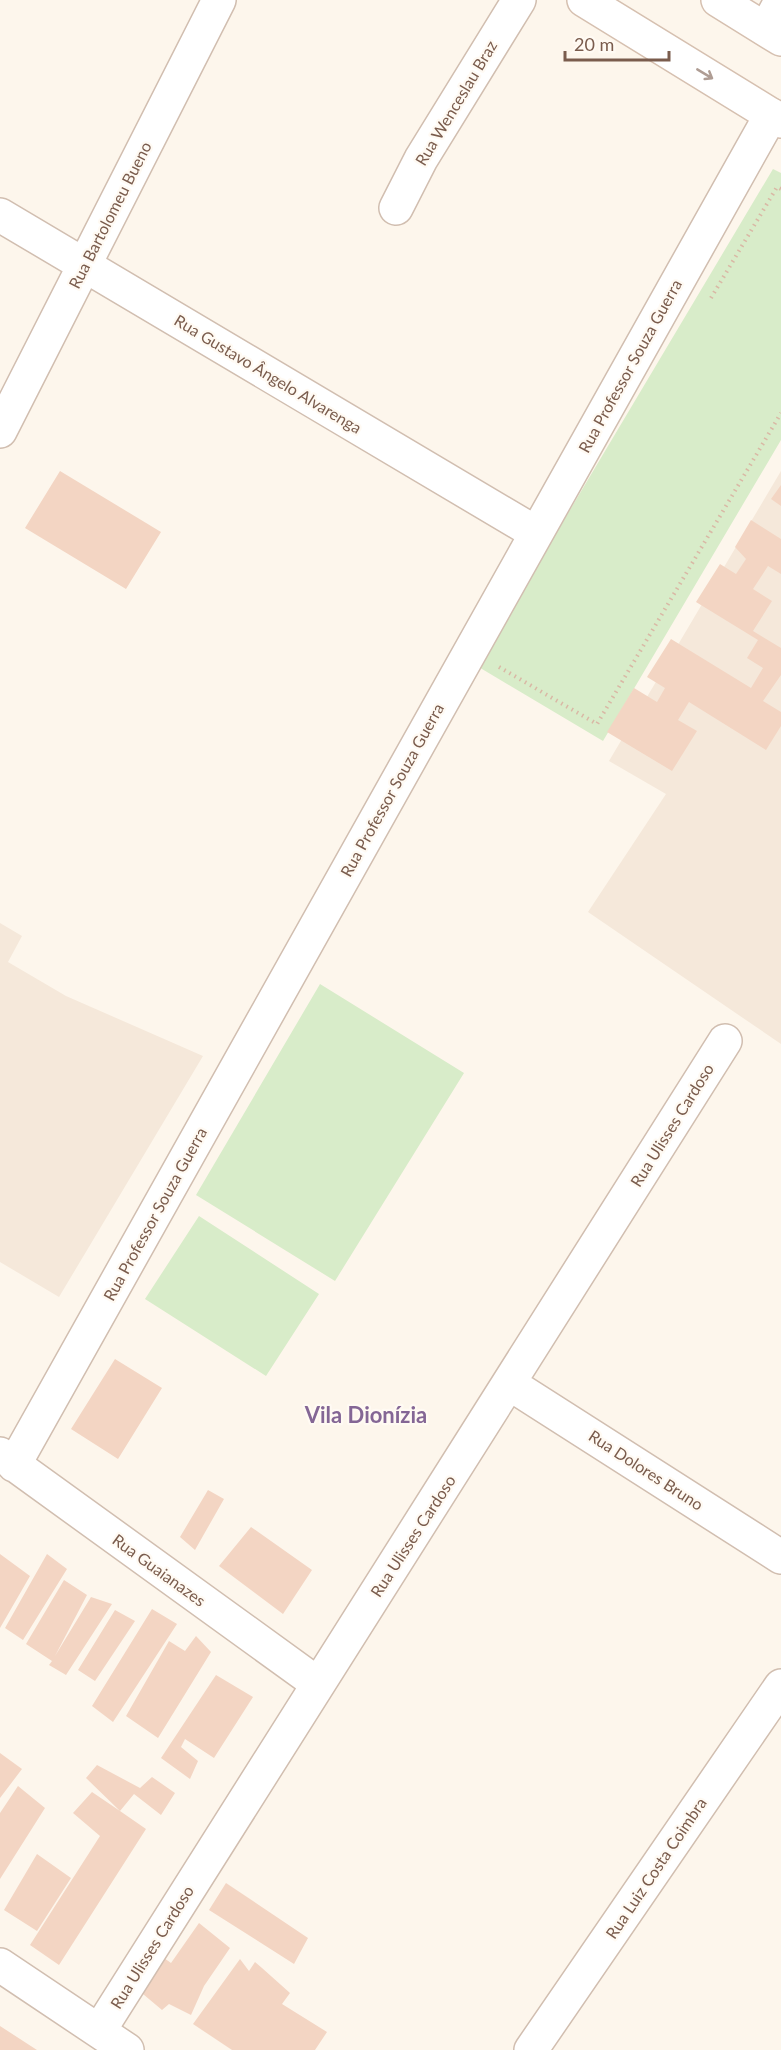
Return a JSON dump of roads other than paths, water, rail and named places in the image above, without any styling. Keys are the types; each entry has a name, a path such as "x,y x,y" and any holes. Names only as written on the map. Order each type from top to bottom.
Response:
{"street":[{"name":"Rua Bartolomeu Bueno","path":"0,431 219,0"},
{"name":"Rua Wenceslau Braz","path":"396,208 421,159 519,0"},
{"path":"584,0 776,118"},
{"path":"718,0 773,34 781,1"},
{"name":"Rua Professor Souza Guerra","path":"7,1459 776,118"},
{"name":"Rua Gustavo Ângelo Alvarenga","path":"0,215 536,533"},
{"name":"Rua Ulisses Cardoso","path":"99,2031 725,1041"},
{"name":"Rua Dolores Bruno","path":"510,1384 781,1557"},
{"name":"Rua Guaianazes","path":"7,1459 318,1684"},
{"name":"Rua Luiz Costa Coimbra","path":"531,2050 781,1686"},
{"path":"0,1965 127,2050"}],"district":[{"name":"Vila Dionízia","path":"366,1415"}]}
